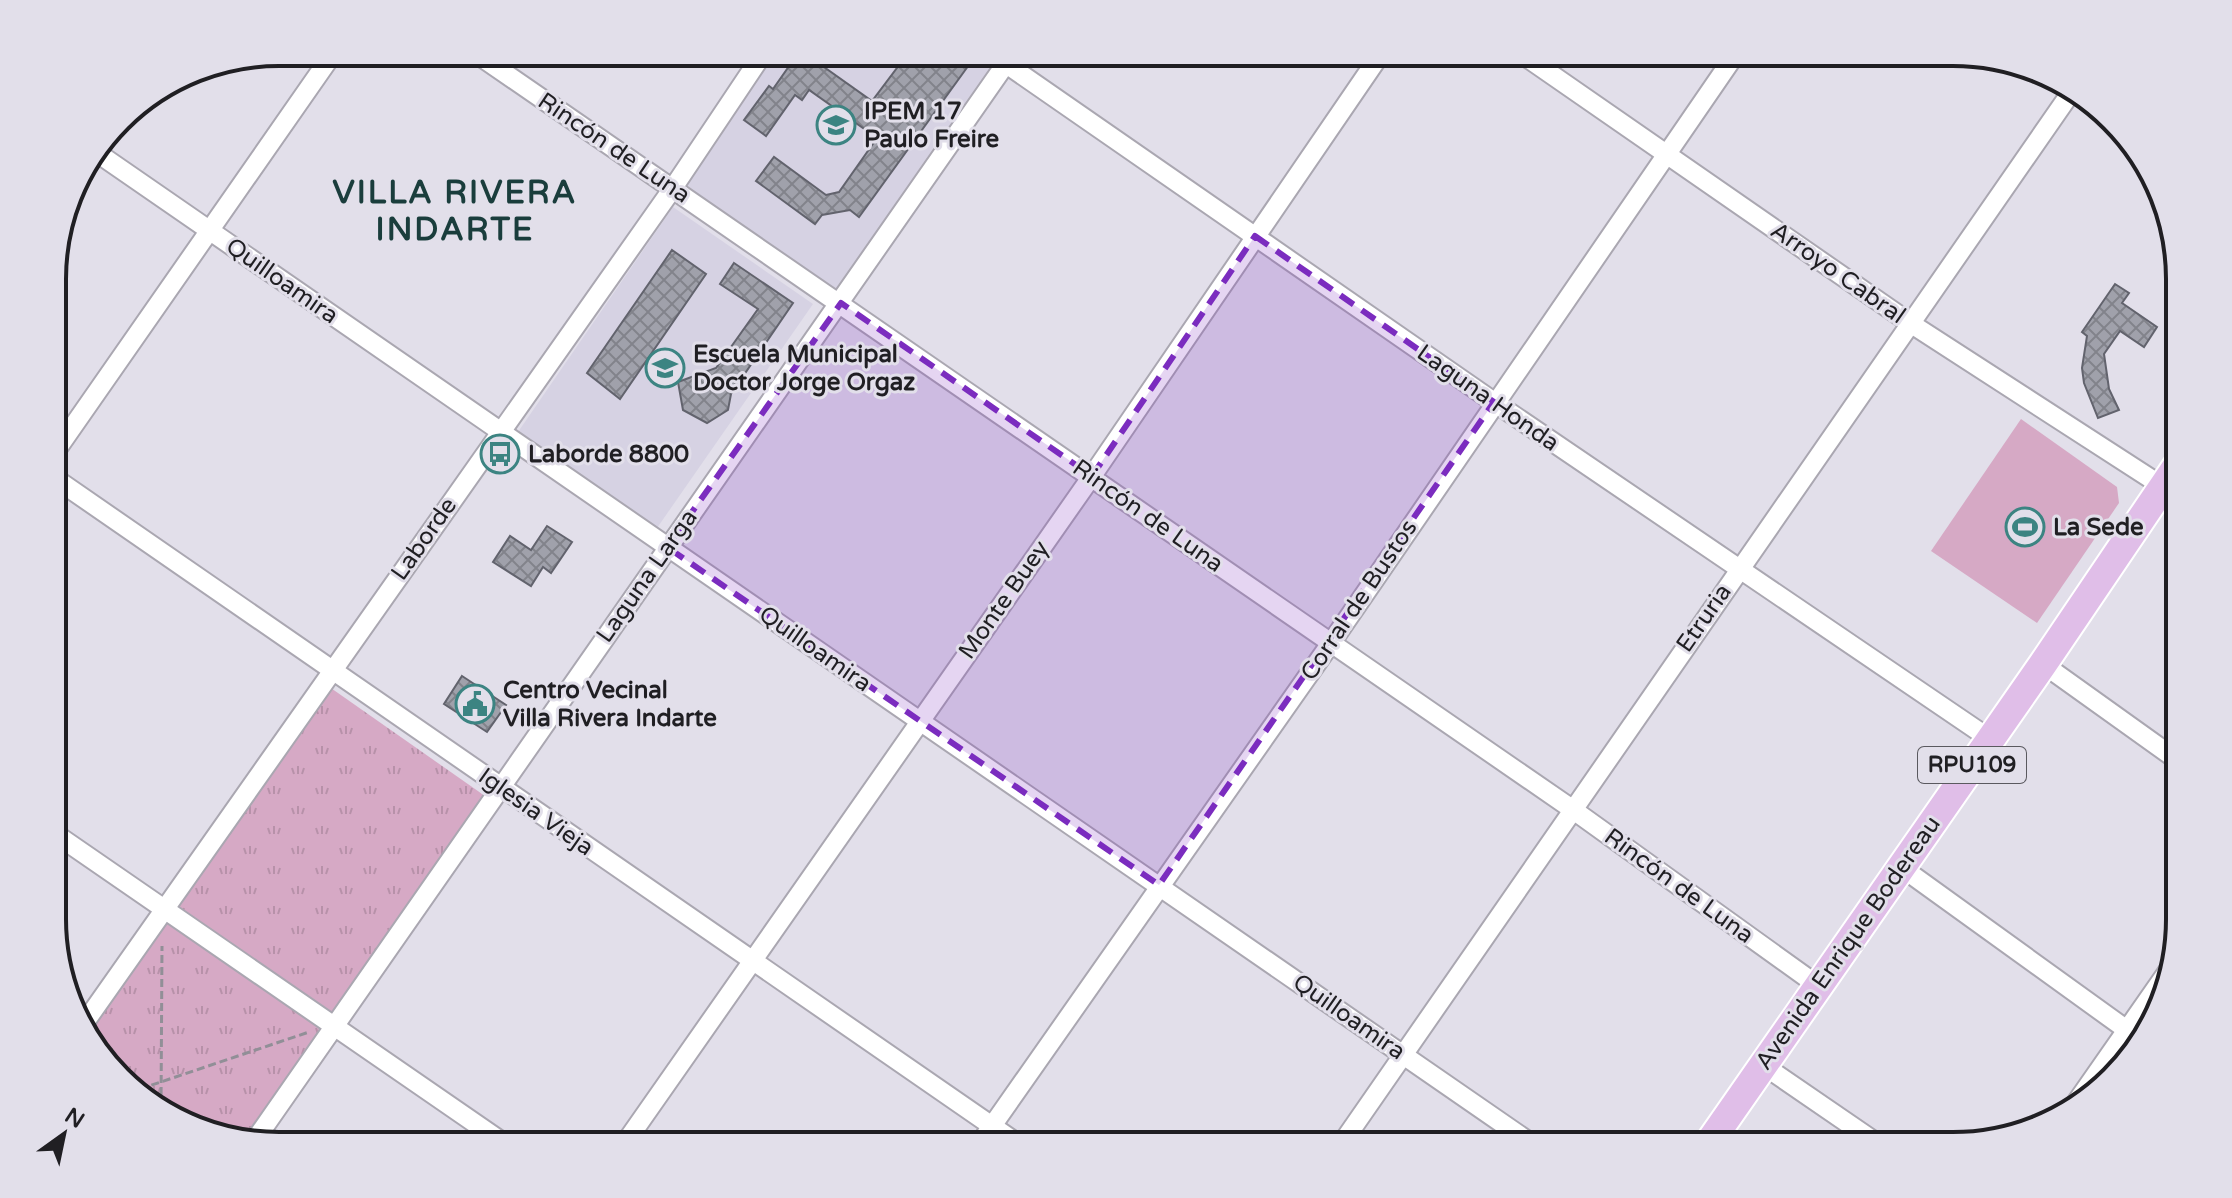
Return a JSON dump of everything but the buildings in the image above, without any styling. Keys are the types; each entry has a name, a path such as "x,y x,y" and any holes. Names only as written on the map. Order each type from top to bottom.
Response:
{"main road":[{"name":"Avenida Enrique Bodereau","path":"1717,1132 2043,664 2166,481"}],"street":[{"path":"66,436 324,66"},
{"name":"Rincón de Luna","path":"494,66 1572,809 1817,985"},
{"name":"Laborde","path":"90,1015 673,188 755,66"},
{"name":"Laguna Larga","path":"261,1131 1004,66"},
{"name":"Laguna Honda","path":"1021,66 1255,236 1494,402 1990,739"},
{"name":"Monte Buey","path":"633,1132 1092,476 1372,66"},
{"name":"Arroyo Cabral","path":"1539,66 1910,323 2162,486"},
{"name":"Corral de Bustos","path":"988,1132 1331,643 1727,66"},
{"name":"Etruria","path":"1350,1132 2066,99"},
{"name":"Quilloamira","path":"104,158 1515,1132"},
{"name":"Iglesia Vieja","path":"66,486 1001,1132"},
{"path":"2043,664 2166,752"},
{"path":"66,841 488,1132"},
{"path":"1901,867 2131,1035"},
{"path":"2110,1062 2123,1046"},
{"path":"1763,1065 1861,1132"}],"path":[{"path":"161,1096 162,942"},
{"path":"148,1086 313,1031 300,1022"}],"highlighted area":[{"path":"1255,236 1494,402 1159,885 667,547 841,303 1092,476"}],"shaded area":[{"name":"IPEM 17 Paulo Freire","path":"758,66 993,66 837,291 681,187"},
{"name":"Escuela Municipal Doctor Jorge Orgaz","path":"673,207 813,304 657,528 518,432"}],"green space":[{"name":"La Sede","path":"2021,419 2117,487 2119,503 2037,623 1931,551"},
{"path":"328,686 485,796 330,1017 173,908"},
{"path":"165,918 324,1029 253,1130 211,1121 161,1096 119,1059 93,1021"}],"place":[{"name":"IPEM 17 Paulo Freire","path":"836,125"},
{"name":"Escuela Municipal Doctor Jorge Orgaz","path":"665,368"},
{"name":"Laborde 8800","path":"500,454"},
{"name":"La Sede","path":"2025,527"},
{"name":"Centro Vecinal Villa Rivera Indarte","path":"475,704"}],"district":[{"name":"VILLA RIVERA INDARTE","path":"455,212"}]}
